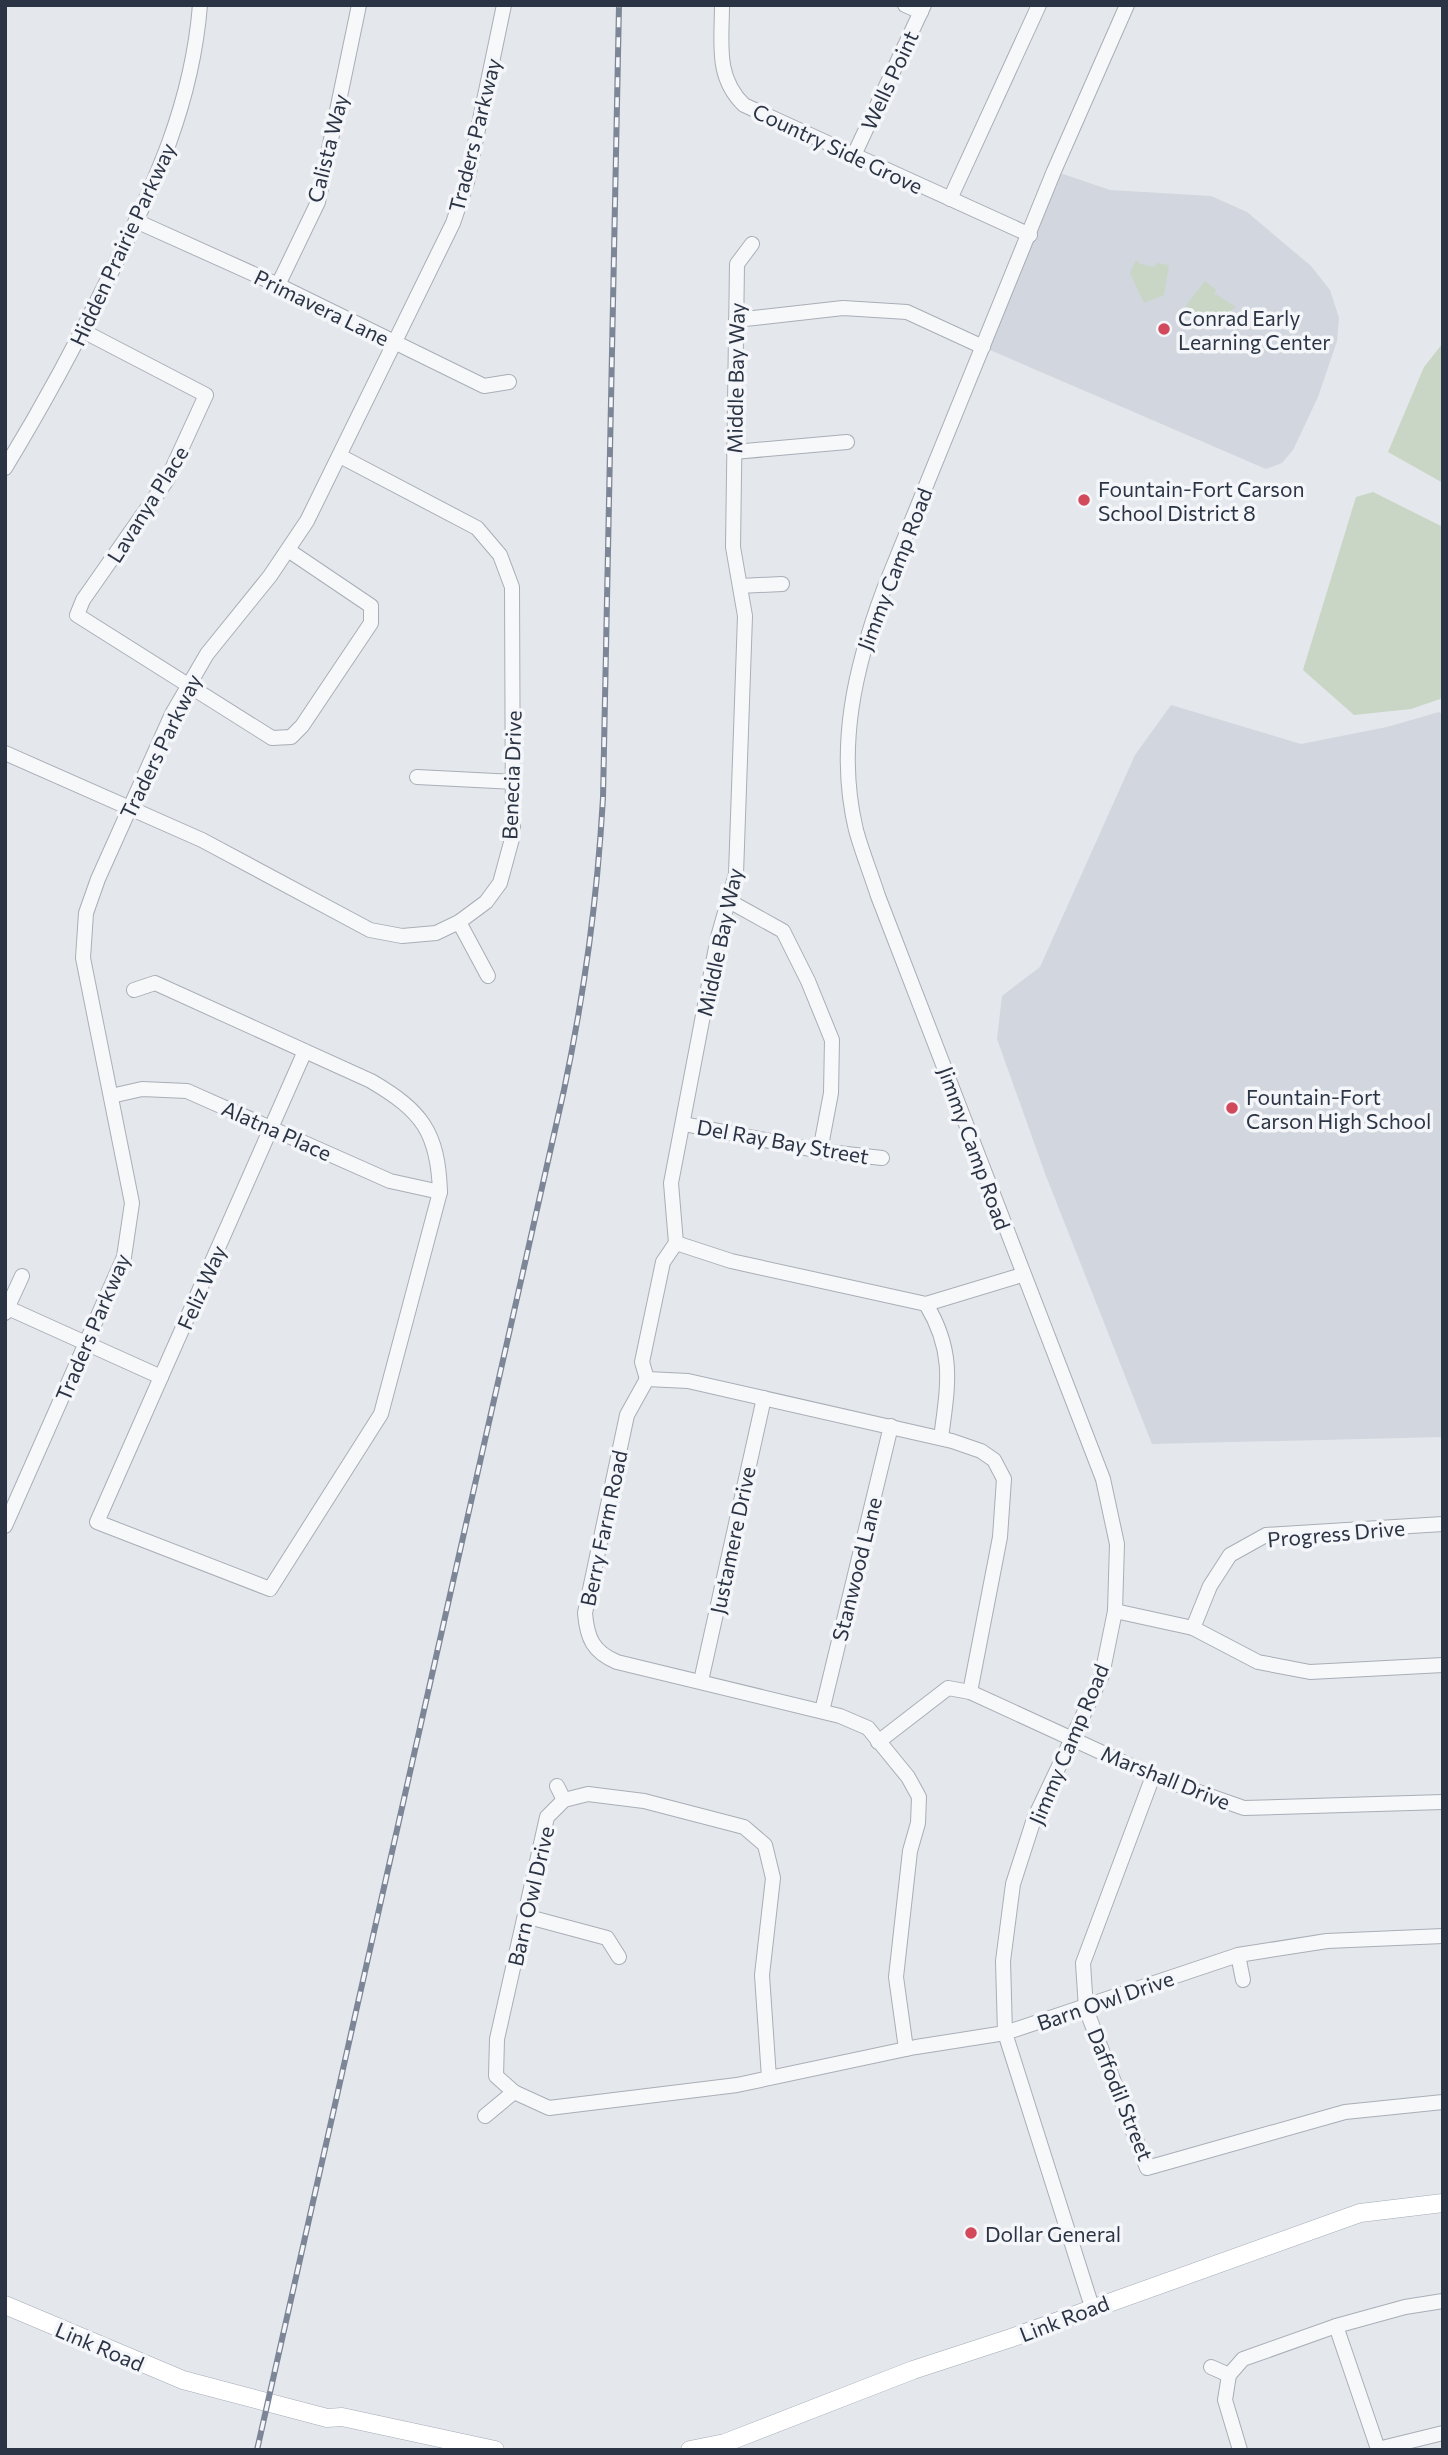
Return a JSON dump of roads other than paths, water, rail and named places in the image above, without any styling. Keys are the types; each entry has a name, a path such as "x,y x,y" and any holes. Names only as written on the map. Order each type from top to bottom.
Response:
{"main road":[{"name":"Link Road","path":"690,2450 725,2443 913,2370 1360,2213 1443,2203"},
{"name":"Link Road","path":"5,2305 140,2364 195,2383 327,2418 342,2417 495,2450"}],"street":[{"name":"Hidden Prairie Parkway","path":"5,468 83,331 162,166 180,116 200,5"},
{"name":"Calista Way","path":"278,285 318,202 359,5"},
{"name":"Traders Parkway","path":"5,1526 124,1257 132,1203 83,958 86,913 129,807 188,687 207,654 288,550 307,521 453,223 467,182 504,5"},
{"name":"Country Side Grove","path":"722,5 722,71 732,93 744,104 1030,234"},
{"path":"905,5 923,9"},
{"path":"950,199 1040,5"},
{"name":"Jimmy Camp Road","path":"1093,2307 1005,2034 1003,1961 1013,1884 1034,1819 1102,1675 1115,1611 1118,1544 1103,1479 1022,1275 875,885 856,829 848,757 852,702 862,649 1072,129 1127,5"},
{"name":"Wells Point","path":"854,155 923,9"},
{"name":"Primavera Lane","path":"136,221 278,285 484,386 509,382"},
{"name":"Middle Bay Way","path":"676,1243 671,1183 718,937 737,861 745,616 733,547 737,264 752,244"},
{"path":"737,320 843,308 907,312 983,347"},
{"name":"Lavanya Place","path":"83,331 206,395 167,480 83,600 77,615 188,687"},
{"path":"734,452 847,442"},
{"name":"Benecia Drive","path":"5,753 202,840 370,930 402,936 436,933 459,922 486,902 499,883 513,835 512,587 500,555 477,528 340,456"},
{"path":"188,687 272,738 291,737 302,726 371,623 370,606 288,550"},
{"path":"740,586 782,584"},
{"path":"417,777 514,782"},
{"path":"729,901 783,931 808,981 832,1040 831,1093 820,1150"},
{"path":"459,922 488,976"},
{"path":"134,990 155,983 371,1081 404,1101 428,1127 439,1161 440,1192"},
{"name":"Feliz Way","path":"305,1051 97,1522 271,1589 381,1414 440,1192"},
{"name":"Alatna Place","path":"111,1096 142,1089 187,1091 272,1126 390,1181 440,1192"},
{"name":"Del Ray Bay Street","path":"684,1124 820,1150 882,1158"},
{"path":"878,1742 948,1688 970,1692 1000,1537 1004,1479 994,1461 981,1451 941,1438 688,1381 647,1379 642,1362 663,1262 676,1243 731,1261 926,1304 1022,1275"},
{"path":"22,1276 7,1310 88,1342 161,1377"},
{"path":"926,1304 939,1325 950,1374 941,1438"},
{"name":"Berry Farm Road","path":"647,1379 626,1415 585,1613 587,1635 599,1654 617,1662 822,1711 868,1728 908,1777 919,1797 918,1822 910,1851 896,1977 906,2049"},
{"name":"Justamere Drive","path":"701,1681 764,1398"},
{"name":"Stanwood Lane","path":"822,1711 891,1426"},
{"name":"Progress Drive","path":"1193,1628 1210,1586 1230,1555 1266,1535 1443,1524"},
{"path":"1115,1611 1193,1628 1258,1662 1310,1672 1443,1665"},
{"name":"Marshall Drive","path":"970,1692 1153,1776 1244,1808 1443,1802"},
{"name":"Daffodil Street","path":"1153,1776 1083,1963 1086,2009 1147,2168 1345,2112 1443,2102"},
{"name":"Barn Owl Drive","path":"769,2078 762,1975 773,1878 765,1845 744,1827 644,1801 560,1793 548,1817 497,2039 496,2076 514,2092 549,2108 769,2078 906,2049 1005,2034 1086,2009 1238,1955 1327,1941 1443,1936"},
{"path":"525,1916 607,1938 619,1957"},
{"path":"1238,1955 1243,1980"},
{"path":"485,2116 514,2092"},
{"path":"1240,2450 1225,2400 1229,2375 1243,2359 1336,2326 1405,2307 1443,2301"},
{"path":"1336,2326 1378,2449 1443,2433"},
{"path":"1211,2367 1229,2375"}],"railway":[{"path":"257,2450 564,1090 584,980 594,909 603,798 619,5"}],"place":[{"name":"Conrad Early Learning Center","path":"1164,329"},
{"name":"Fountain-Fort Carson School District 8","path":"1084,500"},
{"name":"Fountain-Fort Carson High School","path":"1232,1108"},
{"name":"Dollar General","path":"971,2233"}]}
